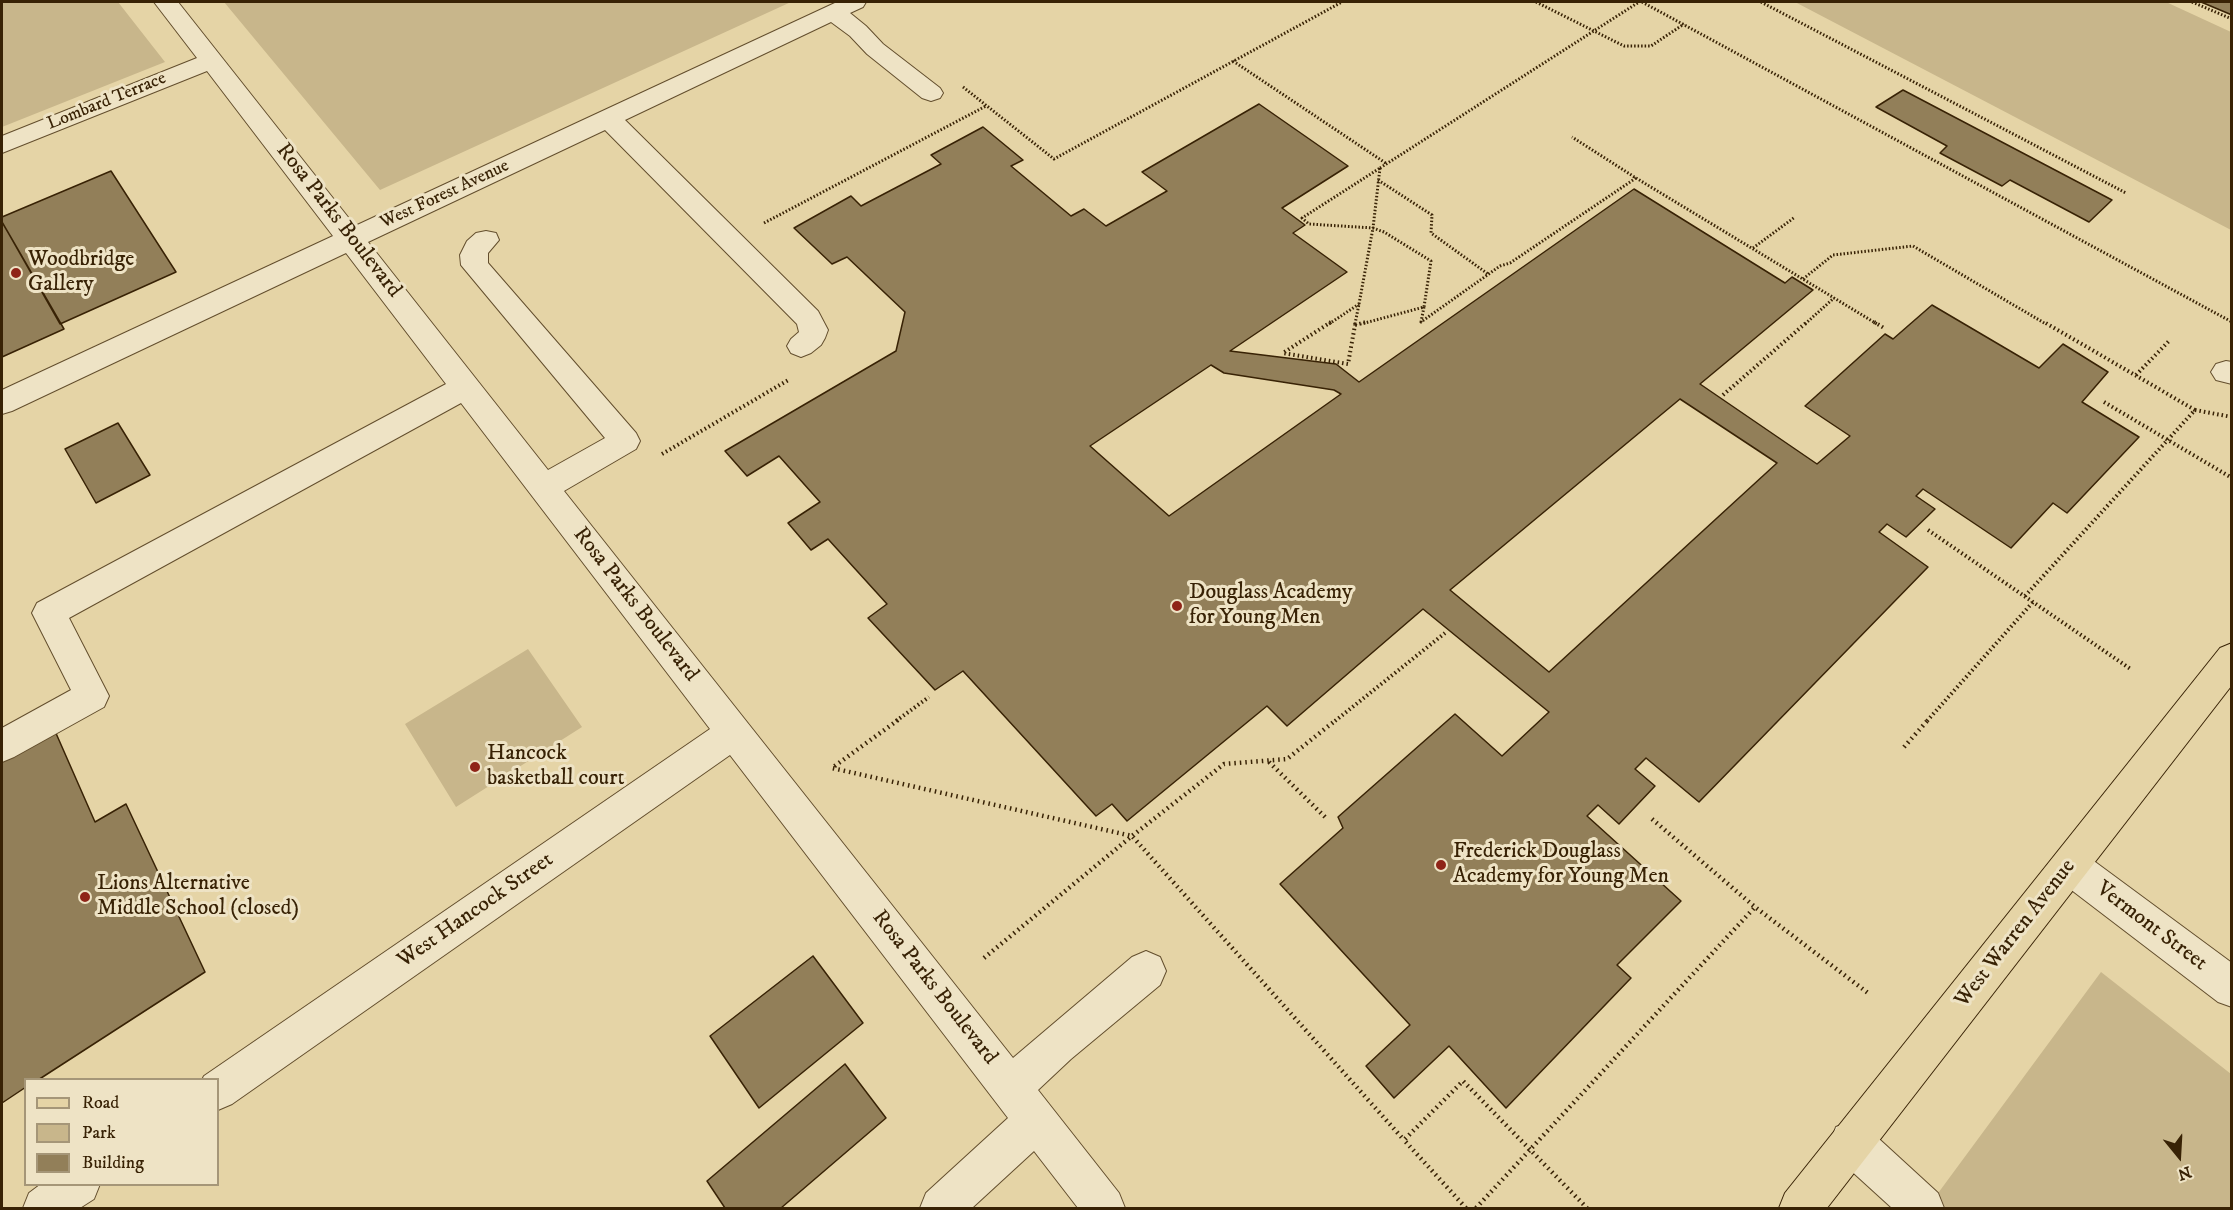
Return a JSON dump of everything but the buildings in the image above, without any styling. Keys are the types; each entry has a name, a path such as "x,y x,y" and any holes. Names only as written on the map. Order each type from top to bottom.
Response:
{"main road":[{"name":"West Warren Avenue","path":"1800,1209 2232,658"}],"street":[{"name":"Rosa Parks Boulevard","path":"166,2 352,238 1104,1209"},
{"path":"844,7 858,31 875,49 932,93"},
{"name":"West Forest Avenue","path":"2,403 844,7"},
{"name":"Lombard Terrace","path":"2,145 212,60"},
{"path":"608,118 808,318 814,330 811,338 801,346"},
{"path":"486,240 477,248 474,255 475,265 625,441 544,487"},
{"path":"2,746 92,696 49,613 467,386"},
{"name":"West Hancock Street","path":"219,1089 734,732"},
{"name":"Vermont Street","path":"2070,866 2232,988"},
{"path":"1011,1088 1057,1045 1146,971"},
{"path":"940,1209 1036,1121"},
{"path":"1851,1142 1923,1209"},
{"path":"44,1209 78,1186"}],"path":[{"path":"960,84 1054,159 1341,2"},
{"path":"1536,2 1612,42 1636,47 1651,46 1684,24"},
{"path":"1636,178 1510,263 1488,274 1421,322 1431,261 1384,232 1373,228 1309,224 1302,218 1641,2 2232,322"},
{"path":"1761,2 2126,193"},
{"path":"2192,2 2232,19"},
{"path":"1233,61 1387,164"},
{"path":"760,225 986,106"},
{"path":"1572,137 1884,328"},
{"path":"1359,304 1283,353 1348,364 1373,228 1380,168"},
{"path":"1378,180 1432,215 1431,233 1488,274"},
{"path":"1753,248 1795,217"},
{"path":"1803,279 1833,255 1913,246 2195,410 2232,417"},
{"path":"1722,395 1834,298"},
{"path":"1355,325 1424,307"},
{"path":"2136,375 2170,340"},
{"path":"655,458 797,375"},
{"path":"2104,402 2232,478"},
{"path":"2025,596 2195,410"},
{"path":"1928,530 2132,670"},
{"path":"1904,747 2034,602"},
{"path":"984,958 1132,836 1224,764 1287,759 1445,633"},
{"path":"930,697 832,768 1132,836 1466,1209"},
{"path":"1269,761 1325,817"},
{"path":"1652,819 1755,907 1868,993"},
{"path":"1476,1209 1755,907"},
{"path":"1404,1140 1463,1081 1587,1209"}],"green space":[{"path":"2,2 118,2 165,62 2,127"},
{"path":"224,2 791,2 380,190"},
{"path":"1795,2 2166,2 2231,32 2231,230"},
{"name":"Hancock basketball court","path":"528,649 582,727 456,807 405,724"},
{"path":"2101,972 2231,1074 2231,1208 1943,1208 1933,1200"}],"place":[{"name":"Woodbridge Gallery","path":"16,273"},
{"name":"Douglass Academy for Young Men","path":"1177,606"},
{"name":"Hancock basketball court","path":"475,767"},
{"name":"Frederick Douglass Academy for Young Men","path":"1441,865"},
{"name":"Lions Alternative Middle School (closed)","path":"85,897"}]}
